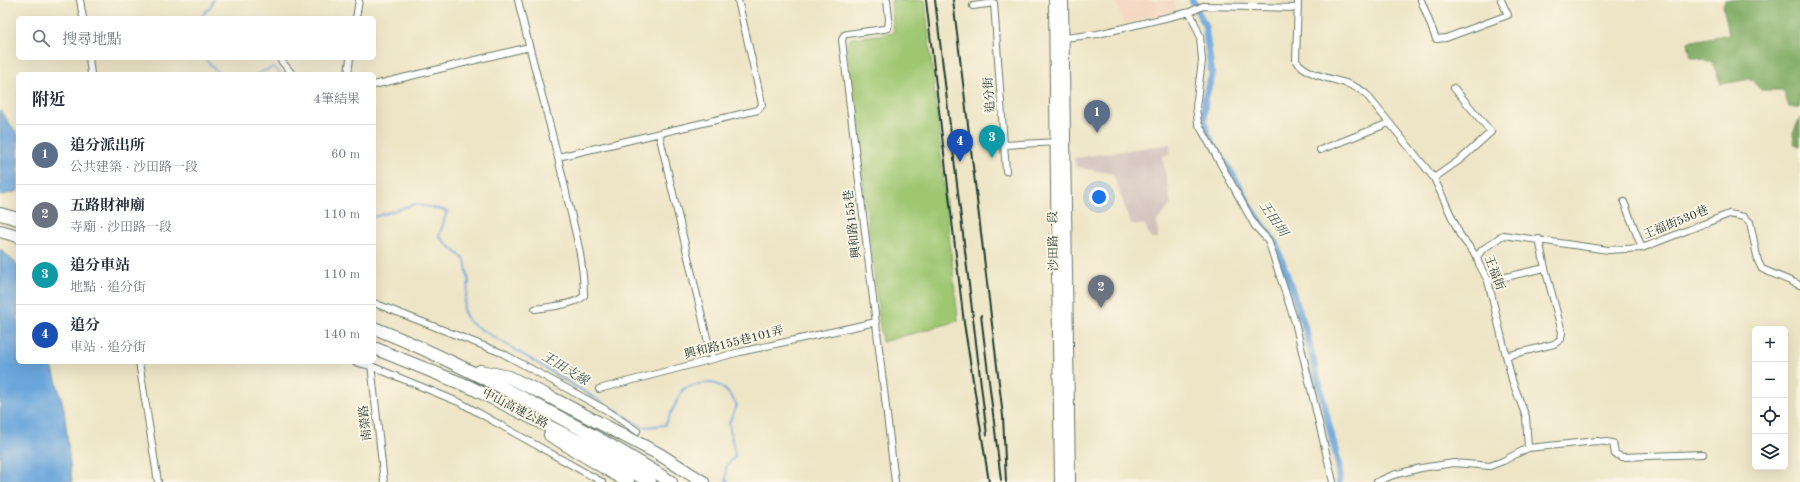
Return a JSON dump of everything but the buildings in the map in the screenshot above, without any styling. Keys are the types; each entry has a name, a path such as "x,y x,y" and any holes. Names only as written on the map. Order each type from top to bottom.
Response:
{"highway":[{"path":"0,214 16,218"},
{"path":"0,231 16,235"},
{"name":"中山高速公路","path":"376,329 400,338 462,367 580,428 635,459 671,482"},
{"name":"中山高速公路","path":"376,349 470,387 590,447 650,482"},
{"name":"中山高速公路","path":"462,367 509,377 659,454 703,482"},
{"path":"524,414 554,437 628,482"}],"main road":[{"name":"沙田路一段","path":"1054,0 1060,482"},
{"name":"沙田路一段","path":"1064,0 1070,482"}],"street":[{"path":"80,0 83,16"},
{"path":"356,16 359,0"},
{"path":"518,0 558,157 582,262 584,296 573,302 535,309"},
{"path":"558,157 758,110 762,105 738,0"},
{"name":"興和路155巷","path":"887,0 889,19 888,28 884,30 847,34 842,40 895,482"},
{"name":"王福街","path":"1298,0 1296,61 1303,69 1316,76 1357,87 1366,94 1434,178 1460,235 1478,257 1479,264 1488,281 1506,356 1526,417 1528,448"},
{"path":"1421,0 1436,39 1446,38 1508,15 1501,0"},
{"name":"追分街","path":"973,6 994,3 1004,145"},
{"path":"1064,38 1098,34 1190,12 1203,6 1298,8"},
{"path":"1190,12 1200,36 1202,62 1196,107 1198,123 1255,226 1268,240 1295,322 1333,482"},
{"path":"376,85 529,47"},
{"path":"89,60 91,72"},
{"path":"281,60 290,72"},
{"path":"348,72 350,60"},
{"path":"1434,178 1461,159 1491,132 1454,88"},
{"path":"1320,150 1389,123"},
{"path":"659,134 712,360"},
{"path":"1006,171 1004,145 1066,142"},
{"path":"1624,202 1642,248"},
{"name":"王福街530巷","path":"1478,257 1482,250 1503,235 1608,250 1642,248 1729,214 1737,215 1750,222 1758,262 1762,269 1800,286"},
{"path":"1506,356 1554,344 1561,340 1562,332 1539,239"},
{"path":"1488,281 1545,268"},
{"path":"376,304 502,352 606,410 637,431"},
{"name":"興和路155巷101弄","path":"599,389 740,352 876,322"},
{"path":"139,364 158,482"},
{"path":"371,364 461,403 602,482"},
{"name":"南榮路","path":"371,364 384,482"},
{"path":"1377,482 1392,475 1421,468 1454,463 1490,466 1503,462 1528,448 1597,441 1613,442 1615,454 1622,457 1703,454"}],"shaded area":[{"path":"1115,0 1174,0 1176,11 1123,23"},
{"path":"1170,144 1170,154 1162,156 1171,205 1157,221 1158,239 1151,239 1145,225 1131,225 1113,174 1076,167 1074,158"}],"green space":[{"path":"891,0 925,0 958,321 882,342 847,46 851,38 894,33"},
{"path":"1725,0 1800,0 1800,107 1789,107 1783,90 1761,90 1751,79 1721,84 1712,62 1691,57 1688,42 1729,34 1723,6"},
{"path":"1800,118 1800,146 1795,145 1793,133"}],"water":[{"path":"0,110 16,132 16,192 0,196"},
{"path":"0,249 16,263 16,364 52,364 64,408 72,482 0,482"}],"waterway":[{"name":"王田支線","path":"202,16 211,6 213,0"},
{"name":"王田圳","path":"1192,0 1205,26 1212,75 1205,99 1204,121 1207,134 1250,206 1276,244 1306,331 1339,466 1339,482"},
{"name":"王田支線","path":"206,60 217,72"},
{"name":"王田支線","path":"262,72 273,67 279,72"},
{"name":"王田支線","path":"376,216 415,204 447,211 439,237 465,260 469,282 463,310 469,322 643,427 665,425 683,389 708,383 720,386 726,390 737,405 729,423 735,456 726,467 726,480 728,482"}],"railway":[{"path":"926,0 964,323 989,482"},
{"path":"935,0 987,435"},
{"path":"953,0 1003,416 1006,482"},
{"path":"981,315 1001,480"}],"place":[{"name":"追分派出所","path":"1097,133"},
{"name":"追分車站","path":"992,158"},
{"name":"追分","path":"960,162"},
{"name":"五路財神廟","path":"1101,308"}]}
